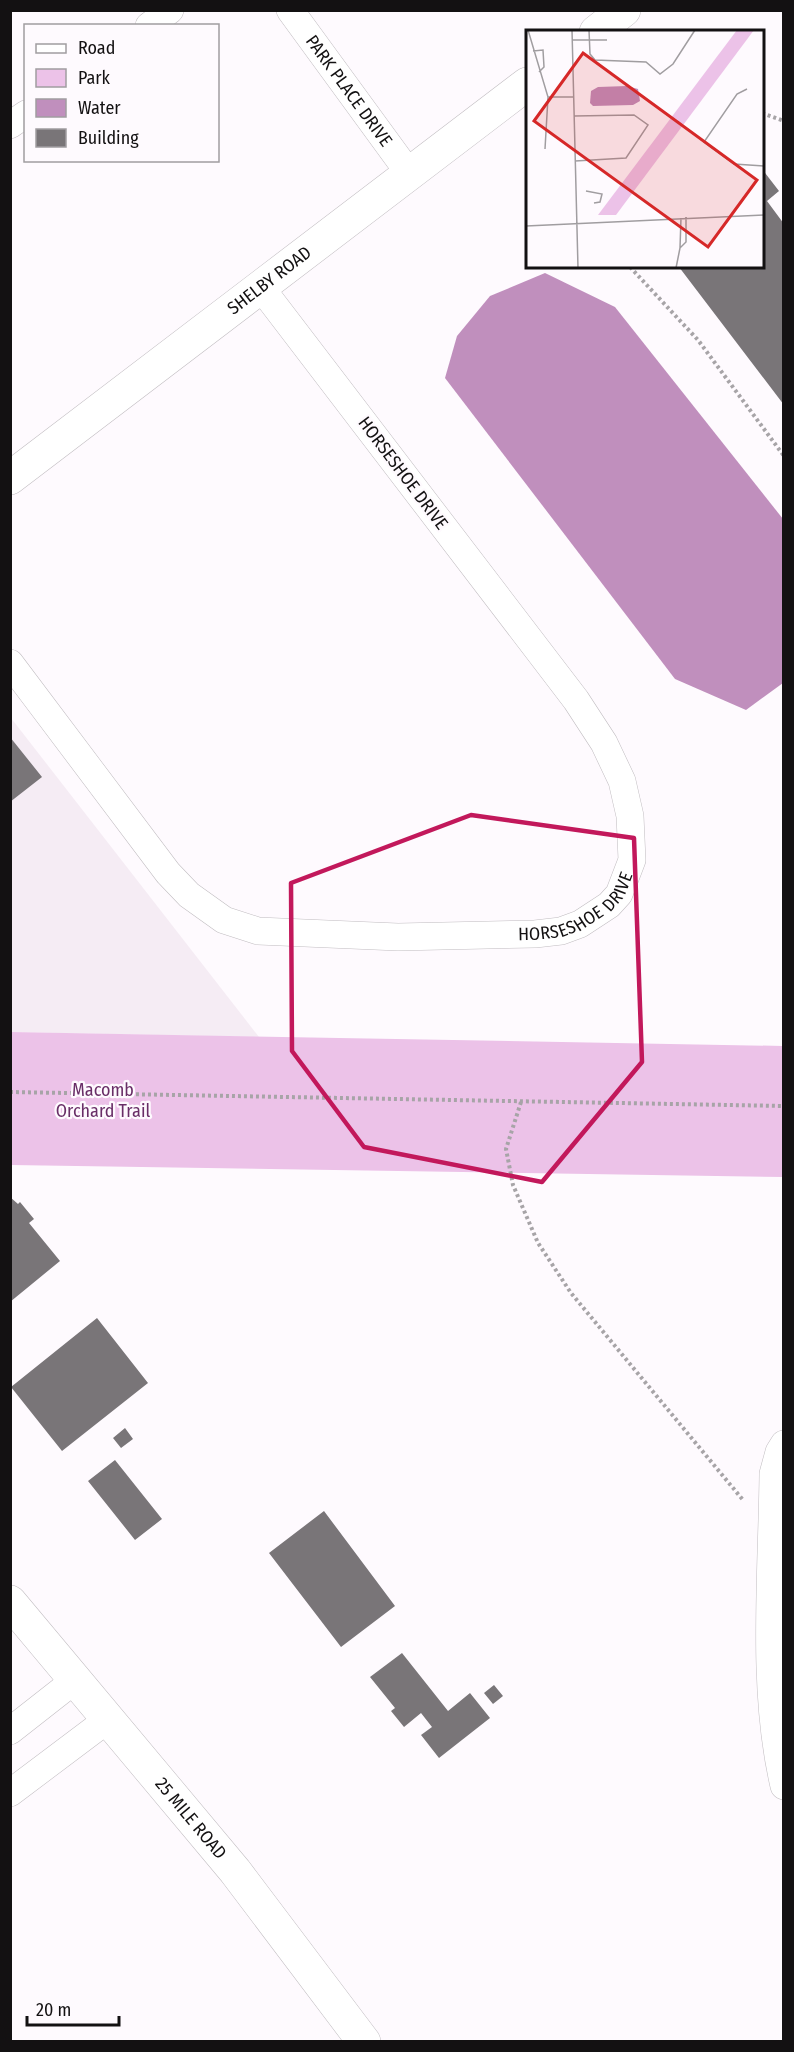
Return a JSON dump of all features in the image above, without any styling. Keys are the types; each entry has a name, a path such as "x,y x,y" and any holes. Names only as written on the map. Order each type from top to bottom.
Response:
{"street":[{"path":"152,24 170,10"},
{"name":"PARK PLACE DRIVE","path":"290,10 409,173"},
{"path":"599,30 624,10"},
{"name":"SHELBY ROAD","path":"10,478 262,289 526,85"},
{"path":"10,124 24,115"},
{"name":"HORSESHOE DRIVE","path":"10,663 162,866 189,895 224,920 258,931 398,937 535,934 561,931 580,924 609,905 620,894 632,860 630,816 622,781 604,743 576,700 262,289"},
{"path":"783,1444 773,1474 771,1698 776,1751 783,1786"},
{"name":"25 MILE ROAD","path":"10,1602 235,1871 364,2042"},
{"path":"10,1731 75,1680"},
{"path":"10,1793 107,1720"}],"path":[{"path":"764,114 783,121"},
{"path":"631,268 698,340 783,456"},
{"path":"10,1092 783,1107"},
{"path":"521,1102 506,1149 513,1185 538,1243 571,1293 758,1519 772,1530"}],"highlighted area":[{"path":"471,815 634,838 642,1062 542,1182 364,1147 292,1051 291,883"}],"shaded area":[{"path":"11,718 259,1037 11,1032"}],"green space":[{"name":"Macomb Orchard Trail","path":"11,1032 783,1046 783,1177 11,1165"}],"water":[{"path":"545,273 615,307 783,519 783,683 746,710 675,679 445,378 457,336 490,296"}],"building":[{"path":"764,172 779,191 767,201 784,224 784,405 680,268 764,268"},
{"path":"10,737 42,777 10,802"},
{"path":"10,1197 18,1204 20,1202 34,1219 29,1223 60,1261 10,1302"},
{"path":"97,1318 148,1383 62,1451 11,1387"},
{"path":"125,1428 133,1439 121,1448 113,1438"},
{"path":"115,1460 162,1519 135,1540 88,1481"},
{"path":"324,1511 395,1606 341,1647 269,1553"},
{"path":"402,1653 448,1711 470,1693 490,1718 439,1758 421,1735 432,1727 421,1713 404,1727 391,1711 395,1708 370,1677"},
{"path":"494,1685 503,1696 493,1704 484,1693"}]}
